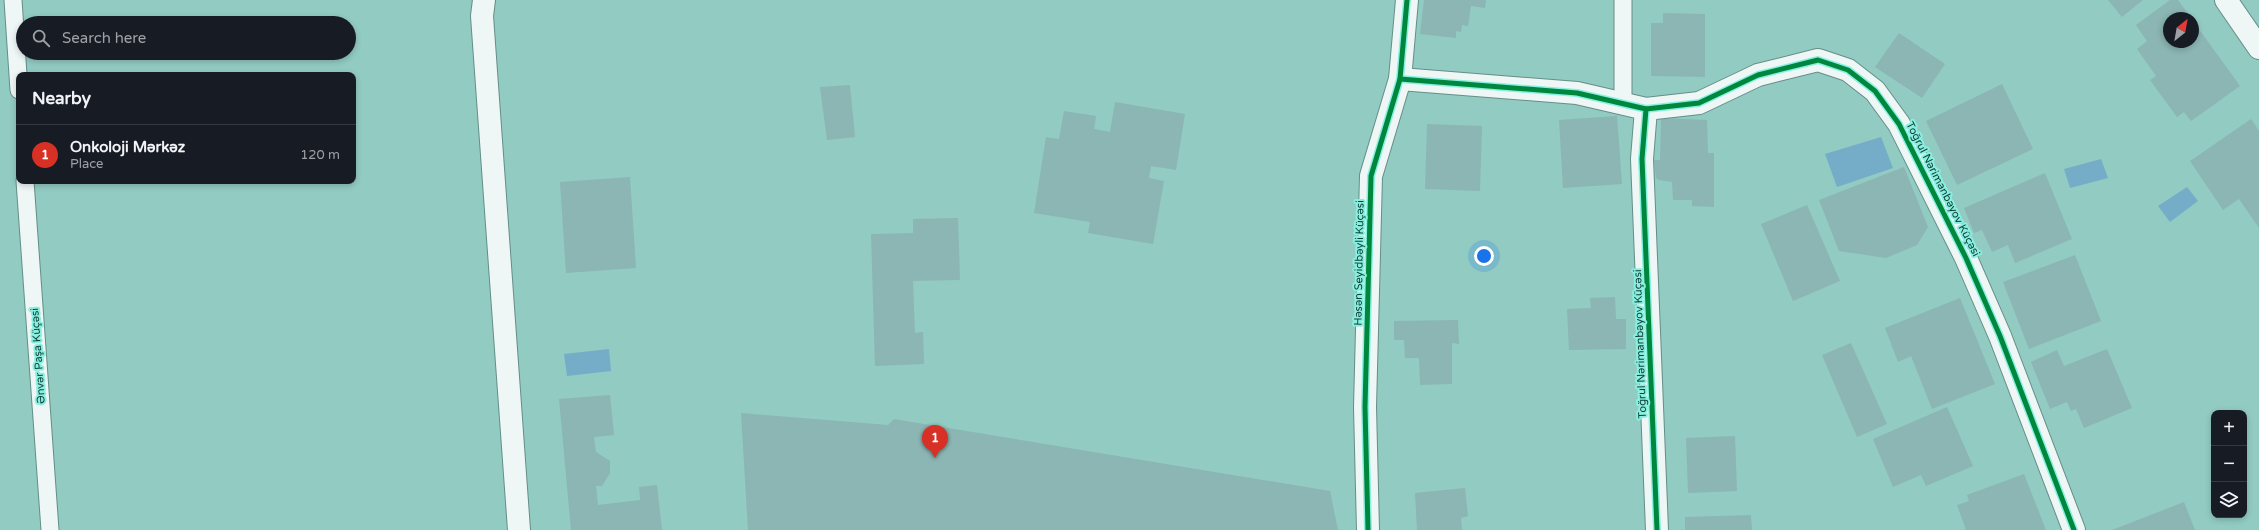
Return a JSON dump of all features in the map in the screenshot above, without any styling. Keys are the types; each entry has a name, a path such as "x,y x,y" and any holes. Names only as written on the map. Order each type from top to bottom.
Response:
{"street":[{"path":"484,0 482,16 519,530"},
{"name":"Həsən Seyidbəyli Küçəsi","path":"1368,530 1365,407 1371,176 1400,79 1407,0"},
{"path":"2226,0 2259,48"},
{"name":"Toğrul Nərimanbəyov Küçəsi","path":"1400,79 1577,92 1646,109 1699,103 1758,75 1818,60 1848,70 1875,91 1899,124 1966,258 2000,336 2074,530"},
{"name":"Toğrul Nərimanbəyov Küçəsi","path":"1646,109 1642,159 1657,530"}],"lane":[{"path":"13,0 16,45"},
{"path":"1623,0 1623,103"},
{"path":"17,60 18,72"},
{"name":"Ənvər Paşa Küçəsi","path":"25,184 50,530"}],"water":[{"path":"1881,137 1893,168 1837,187 1825,154"},
{"path":"2101,159 2108,178 2070,188 2064,169"},
{"path":"2187,187 2198,201 2170,222 2158,206"},
{"path":"609,349 611,371 567,376 564,354"}],"building":[{"path":"1424,0 1486,0 1485,8 1471,6 1468,26 1462,25 1461,32 1456,31 1456,38 1420,34"},
{"path":"2108,0 2143,0 2122,17"},
{"path":"2170,0 2178,0 2187,12 2163,12 2163,48 2199,48 2199,29 2240,86 2191,121 2184,112 2177,117 2150,80 2156,76 2137,49 2147,41 2136,25"},
{"path":"1663,13 1705,14 1705,77 1651,76 1651,23 1663,23"},
{"path":"1899,33 1945,64 1922,98 1875,67"},
{"path":"2002,84 2033,149 1957,185 1926,121"},
{"path":"850,85 855,137 827,140 820,87"},
{"path":"1115,102 1185,114 1176,170 1151,166 1149,178 1164,181 1153,244 1088,233 1090,222 1034,213 1046,137 1059,139 1064,111 1096,116 1094,129 1110,132"},
{"path":"1617,116 1622,184 1563,188 1559,120"},
{"path":"1661,118 1707,120 1708,153 1714,153 1714,207 1692,206 1692,200 1673,200 1672,182 1659,180 1656,178 1654,160 1660,160"},
{"path":"2251,119 2259,131 2259,228 2239,199 2223,210 2190,161"},
{"path":"1427,124 1482,126 1480,191 1425,189"},
{"path":"1904,167 1928,227 1917,245 1886,258 1839,251 1819,200"},
{"path":"2045,173 2072,239 2015,263 2008,245 1992,252 1982,230 1974,233 1964,208"},
{"path":"630,177 636,268 566,273 560,182"},
{"path":"1807,205 1840,281 1793,301 1761,224"},
{"path":"958,218 960,280 913,281 915,333 923,332 924,364 875,366 871,234 913,233 913,219"},
{"path":"2075,255 2101,321 2029,349 2003,282"},
{"path":"1615,297 1616,319 1626,319 1626,349 1569,350 1567,309 1591,308 1590,298"},
{"path":"1960,298 1995,384 1932,409 1911,356 1898,362 1885,328"},
{"path":"1458,320 1459,344 1452,343 1452,384 1420,385 1419,358 1405,358 1404,340 1394,340 1394,321"},
{"path":"1851,343 1887,424 1857,437 1822,355"},
{"path":"2107,349 2132,408 2084,428 2076,409 2071,411 2067,402 2050,409 2031,362 2057,350 2064,366"},
{"path":"610,395 614,435 594,437 596,452 610,461 610,473 602,486 596,486 598,505 640,500 639,487 657,485 662,530 571,530 559,399"},
{"path":"1947,407 1973,466 1926,486 1921,475 1893,487 1873,439"},
{"path":"741,413 888,425 894,419 1330,491 1338,530 748,530"},
{"path":"1735,436 1737,491 1688,493 1686,438"},
{"path":"2024,474 2046,530 1966,530 1957,505 1969,501 1967,495"},
{"path":"1465,488 1468,516 1461,518 1462,530 1417,530 1415,493"},
{"path":"2184,502 2195,530 2112,530"},
{"path":"1751,515 1752,530 1685,530 1685,517"}],"cycle path":[{"path":"1368,530 1365,407 1371,176 1400,79 1407,0"},
{"path":"1646,109 1699,103 1758,75 1818,60 1848,70 1875,91 1899,124 1966,258 2000,336 2074,530"},
{"path":"1400,79 1577,93 1646,109 1642,159 1657,530"}],"place":[{"name":"Onkoloji Mərkəz","path":"935,458"}]}
